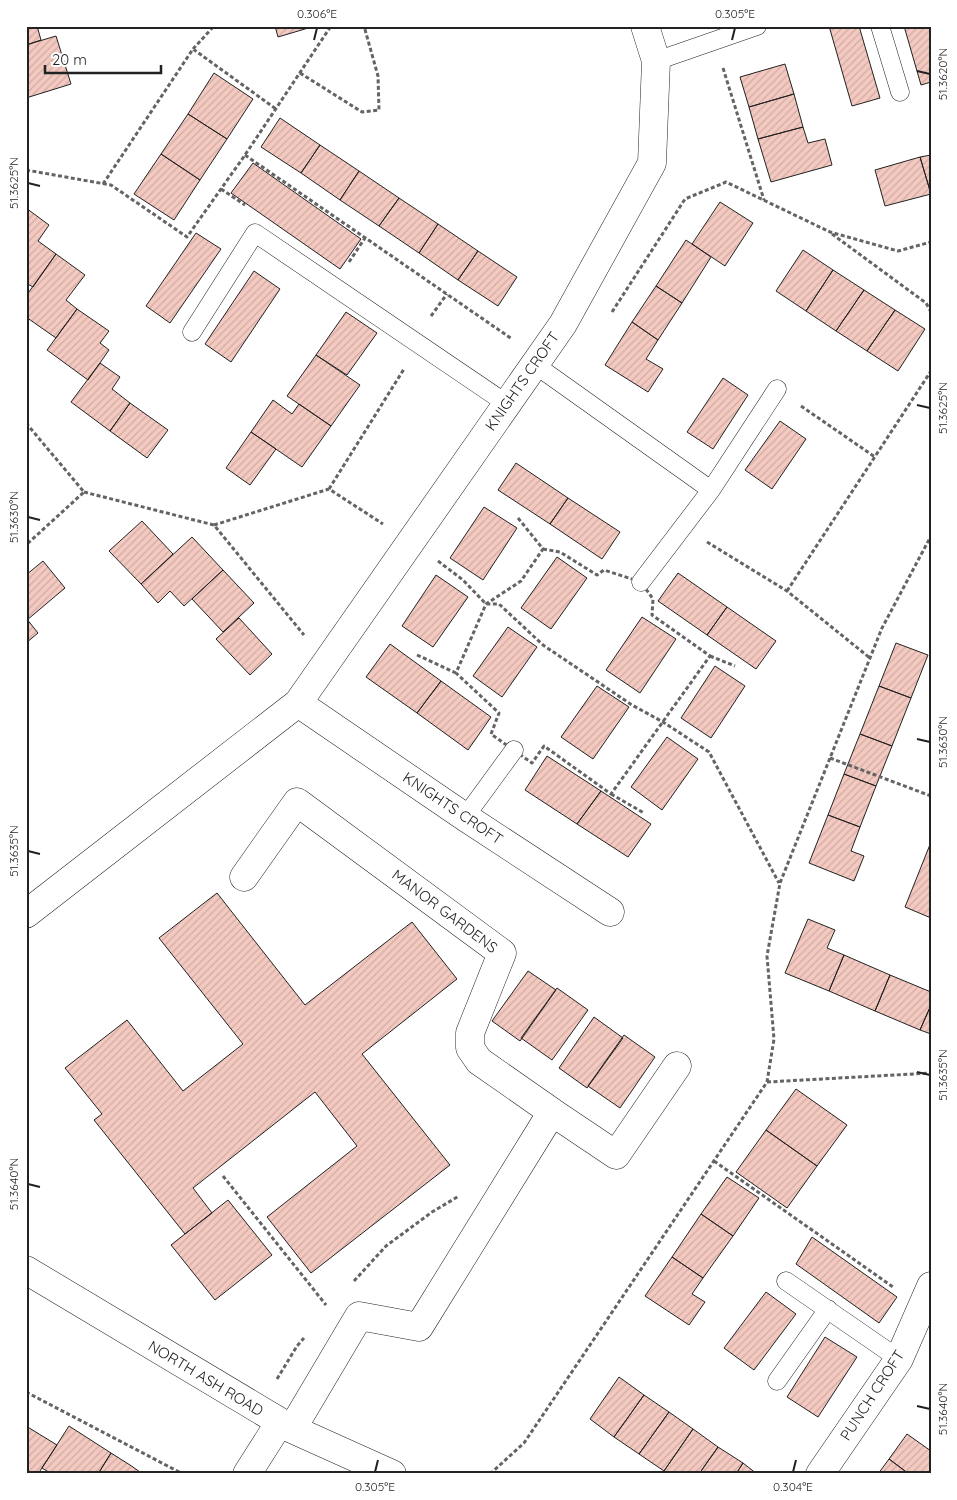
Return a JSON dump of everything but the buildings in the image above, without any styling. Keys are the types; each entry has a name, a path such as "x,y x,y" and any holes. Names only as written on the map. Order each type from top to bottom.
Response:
{"street":[{"name":"KNIGHTS CROFT","path":"26,914 298,703 563,324 652,163 656,61 646,26"},
{"name":"KNIGHTS CROFT","path":"298,703 465,817 610,912"},
{"name":"MANOR GARDENS","path":"244,877 297,802 502,953 470,1033 470,1048 479,1061 616,1155 677,1066"},
{"path":"247,1474 277,1420 359,1316 419,1326 552,1112"},
{"name":"NORTH ASH ROAD","path":"26,1270 277,1420 392,1474"},
{"name":"PUNCH CROFT","path":"820,1474 899,1359 926,1297"}],"lane":[{"path":"656,61 757,26"},
{"path":"880,26 900,92"},
{"path":"192,332 255,233 507,404"},
{"path":"537,361 711,490"},
{"path":"641,582 711,490 777,389"},
{"path":"465,817 514,750"},
{"path":"786,1281 899,1359"},
{"path":"777,1381 828,1309"}],"path":[{"path":"103,184 193,49 214,26"},
{"path":"26,170 111,185 187,237 245,155 331,26"},
{"path":"300,73 362,112 379,110 378,76 364,26"},
{"path":"715,41 764,200"},
{"path":"193,49 276,109"},
{"path":"245,155 537,361"},
{"path":"611,313 685,199 726,182 830,232 898,251 931,242"},
{"path":"830,232 926,303 931,312"},
{"path":"26,423 84,492 214,525 329,489 420,345"},
{"path":"787,591 931,370"},
{"path":"777,389 874,457"},
{"path":"329,489 411,541 463,580 486,604 499,604 543,645 632,705 663,722 709,752 780,883"},
{"path":"26,545 84,492"},
{"path":"518,518 543,549 560,552 597,575 604,570 641,582 653,599 652,615 710,656 735,666"},
{"path":"214,525 326,662"},
{"path":"683,527 787,591 870,658"},
{"path":"490,1474 524,1443 767,1082 774,1039 767,956 780,883 882,628 931,536"},
{"path":"456,673 486,604 521,581 543,549"},
{"path":"417,655 456,673 499,713 491,734 532,763 544,746 611,794 644,813"},
{"path":"611,794 710,656"},
{"path":"830,758 931,796"},
{"path":"767,1082 931,1073"},
{"path":"714,1160 926,1297"},
{"path":"223,1176 329,1310"},
{"path":"350,1287 386,1246 432,1212 462,1194"},
{"path":"277,1420 297,1346 310,1331"},
{"path":"26,1392 183,1474"}]}
